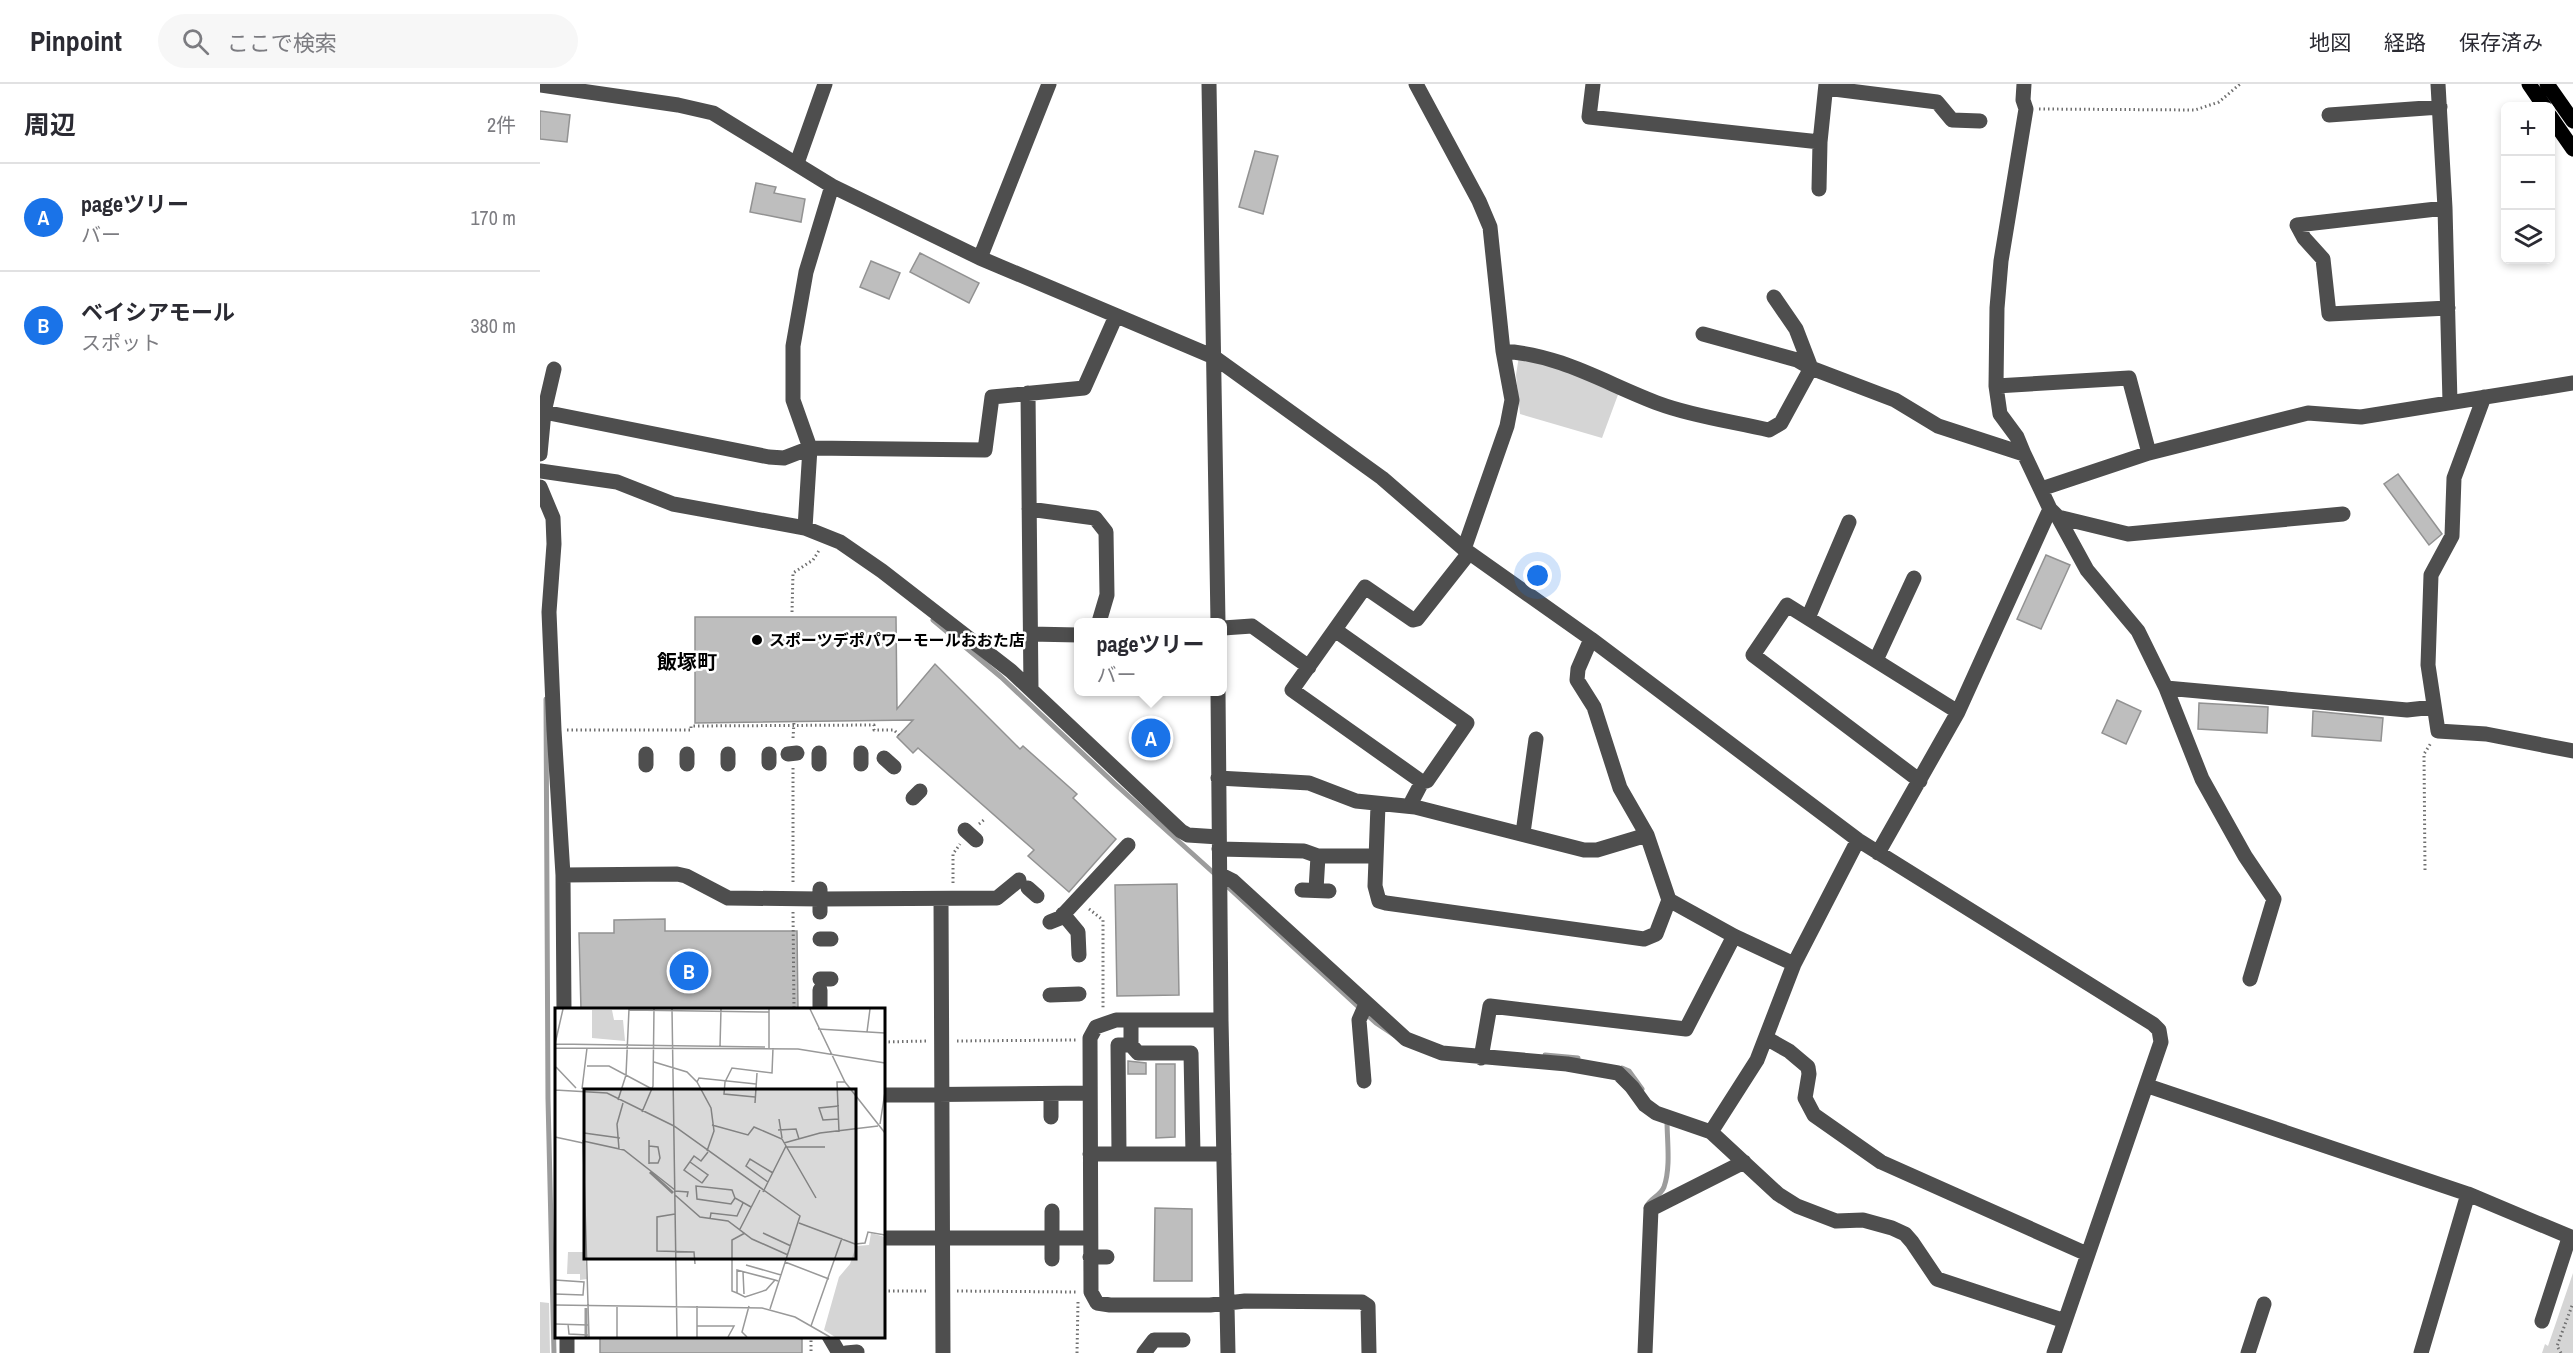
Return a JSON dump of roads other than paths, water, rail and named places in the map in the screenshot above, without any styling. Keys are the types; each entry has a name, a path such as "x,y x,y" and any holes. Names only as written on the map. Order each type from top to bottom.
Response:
{"main road":[{"path":"2529,84 2541,102"},
{"path":"2547,84 2573,121"},
{"path":"2555,123 2573,149"}],"street":[{"path":"797,163 825,84"},
{"path":"980,258 1049,84"},
{"path":"1209,84 1218,618"},
{"path":"1416,84 1479,201 1490,227 1503,351 1512,400 1507,426 1467,551 1418,619 1413,620 1365,587 1292,690 1422,782"},
{"path":"1593,84 1589,117 1820,142"},
{"path":"2024,84 2023,100 2026,109 2001,261 1996,386 2000,414 2017,437 2041,489 2087,570 2138,631 2166,688 2202,779 2245,856 2274,899 2250,979"},
{"path":"2438,84 2445,208 2450,402"},
{"path":"540,85 678,105 713,113 832,186 980,258 1214,357 1382,478 1467,551 1591,639 1858,840 2153,1024 2159,1030 2162,1042 2054,1353"},
{"path":"1819,189 1820,142 1826,86 1937,102 1952,120 1980,121"},
{"path":"2330,115 2440,107"},
{"path":"805,528 810,448 793,400 793,346 806,272 832,186"},
{"path":"2445,208 2297,225 2304,238 2323,259 2329,314 2448,308"},
{"path":"1503,351 1524,352 1565,362 1662,405 1768,430 1781,423 1811,368 1796,329 1774,297"},
{"path":"544,412 769,457 784,458 810,448 985,450 992,397 1084,388 1116,316"},
{"path":"1703,334 1797,360 1811,368 1895,399 1938,426 2024,454"},
{"path":"540,454 544,412 554,369"},
{"path":"1996,386 2129,378 2149,453"},
{"path":"2041,489 2149,453 2308,413 2361,417 2573,383"},
{"path":"1028,393 1031,689"},
{"path":"2484,397 2454,478 2452,536 2431,575 2428,665 2438,731 2486,734 2573,751"},
{"path":"540,471 617,482 673,504 805,528 840,542 882,571 1011,671 1180,831 1219,843 1304,851 1318,856 1375,856"},
{"path":"540,487 553,518 545,625 563,875 564,1008"},
{"path":"1029,509 1095,518 1106,532 1107,596 1100,618"},
{"path":"2054,513 2128,534 2343,514"},
{"path":"1878,853 1958,712 2054,513"},
{"path":"1808,618 1850,522"},
{"path":"1876,660 1914,578"},
{"path":"1920,781 1753,655 1787,604 1958,712"},
{"path":"1227,628 1252,626 1309,667"},
{"path":"1335,630 1467,723 1427,781 1422,782 1412,801 1415,807"},
{"path":"1030,634 1074,635"},
{"path":"1591,639 1578,669 1578,680 1594,707 1620,788 1647,835 1670,900 1734,936 1794,964"},
{"path":"2166,688 2408,710 2434,707"},
{"path":"1218,696 1221,1020 1228,1353"},
{"path":"1523,833 1536,739"},
{"path":"1218,778 1309,783 1356,801 1415,807 1589,850 1605,848 1647,835"},
{"path":"1378,805 1375,856 1376,894 1379,901 1644,939 1656,934 1670,900"},
{"path":"1711,1132 1757,1060 1794,964 1858,840"},
{"path":"1079,955 1078,932 1053,920 1077,899 1128,845"},
{"path":"1315,890 1318,856"},
{"path":"563,875 606,868 687,870 728,891 769,893 820,900 861,893 941,898 997,898 1028,888"},
{"path":"1221,875 1233,881 1406,1039 1442,1053 1610,1070 1626,1079 1645,1105 1656,1113 1711,1132 1778,1194 1797,1206 1836,1221 1878,1222 1905,1234 1937,1279 2065,1321"},
{"path":"941,898 943,1353"},
{"path":"1481,1058 1490,1006 1686,1029 1734,936"},
{"path":"820,1008 824,983"},
{"path":"1050,995 1079,994"},
{"path":"1364,1081 1359,1020 1366,1004"},
{"path":"1221,1020 1116,1020 1096,1027 1090,1038 1091,1292 1097,1302 1110,1305 1245,1301 1362,1302 1368,1306 1369,1353"},
{"path":"1131,1020 1131,1045 1138,1053 1191,1053 1184,1158"},
{"path":"1766,1038 1789,1051 1808,1067 1805,1098 1814,1115 1881,1162 2087,1254"},
{"path":"1122,1159 1118,1045 1131,1045"},
{"path":"2148,1086 2468,1194 2571,1238 2542,1321"},
{"path":"885,1095 1090,1093"},
{"path":"1051,1095 1051,1117"},
{"path":"1090,1154 1122,1159 1184,1158 1224,1154"},
{"path":"1645,1353 1651,1209 1744,1162"},
{"path":"2421,1353 2468,1194"},
{"path":"1052,1211 1052,1259"},
{"path":"885,1238 1090,1238"},
{"path":"1090,1257 1107,1257"},
{"path":"2248,1353 2264,1304"},
{"path":"830,1338 839,1353"},
{"path":"1144,1353 1154,1340 1183,1340"}],"waterway":[{"path":"933,620 1001,677 1216,875"},
{"path":"546,699 548,1099 554,1353"},
{"path":"1229,888 1376,1023 1394,1035"},
{"path":"1545,1055 1578,1058"},
{"path":"1622,1068 1629,1071 1642,1089"},
{"path":"1646,1208 1660,1193 1666,1179 1667,1120"}],"place":[{"name":"スポーツデポパワーモールおおた店","path":"757,640"},
{"name":"pageツリー","path":"1151,738"},
{"name":"ベイシアモール","path":"689,971"}],"district":[{"name":"飯塚町","path":"687,661"}]}
